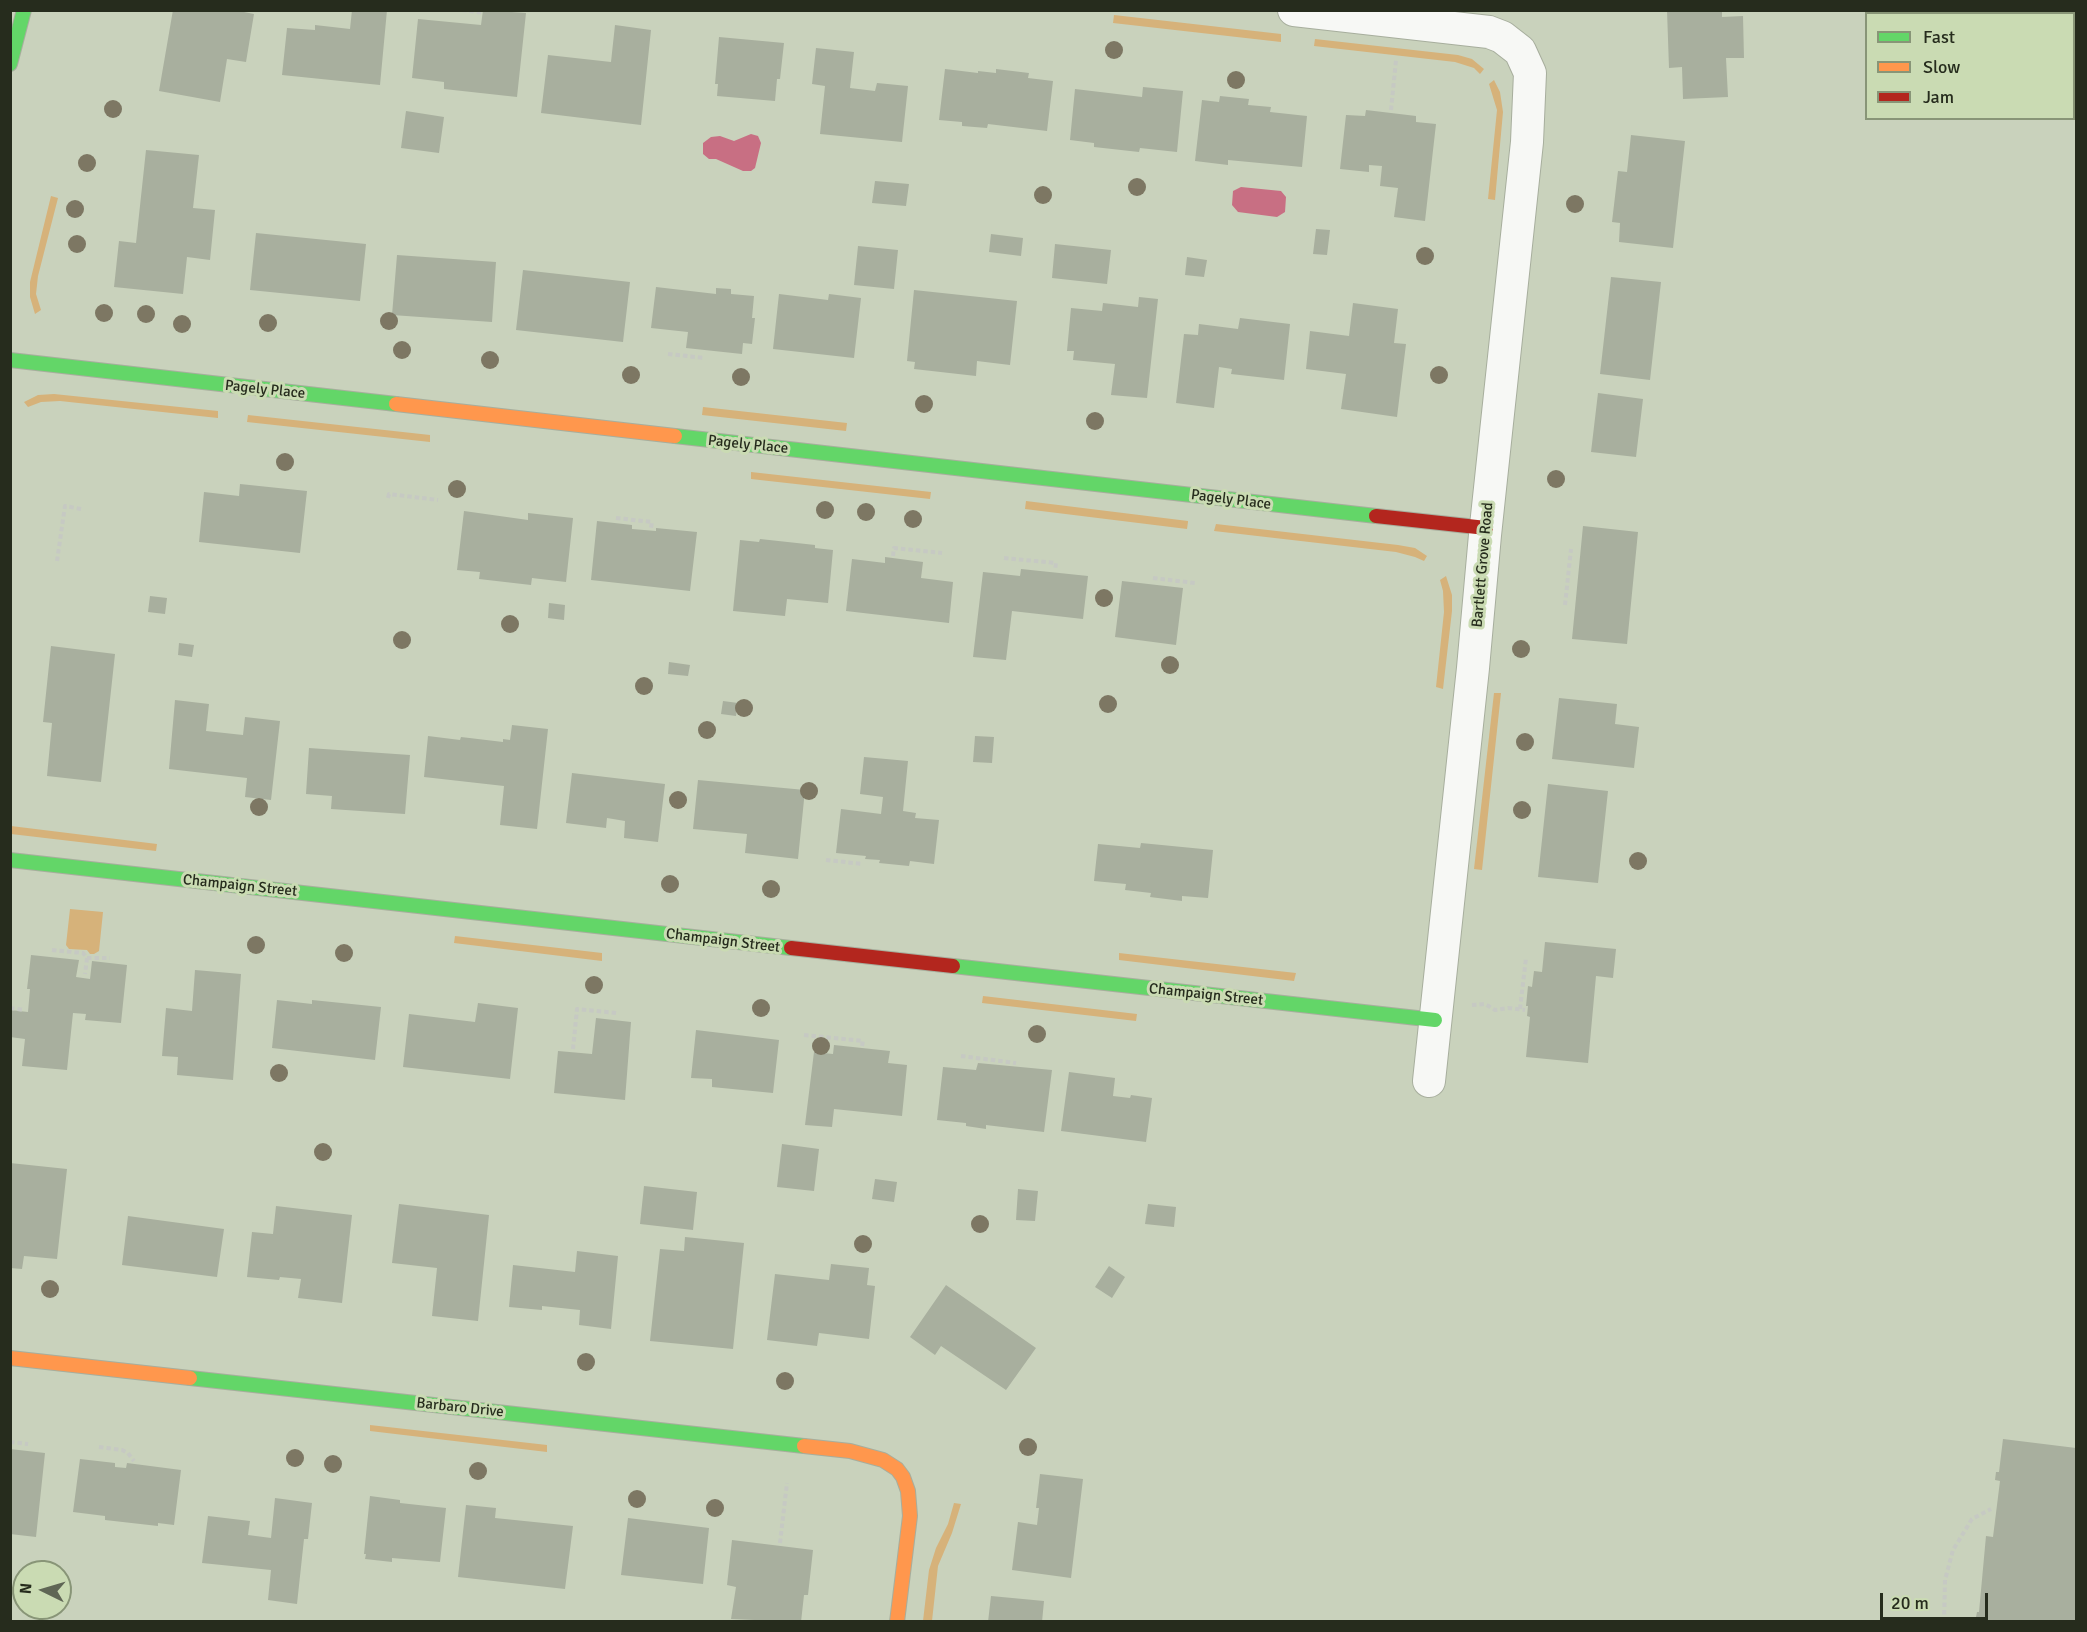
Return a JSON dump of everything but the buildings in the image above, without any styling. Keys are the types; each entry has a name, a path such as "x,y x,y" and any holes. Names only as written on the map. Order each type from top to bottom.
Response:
{"street":[{"path":"10,64 24,10"},
{"name":"Bartlett Grove Road","path":"1294,10 1483,31 1502,37 1520,51 1530,73 1527,142 1429,1081"},
{"name":"Pagely Place","path":"10,360 1486,528"},
{"name":"Champaign Street","path":"10,860 1435,1020"},
{"name":"Barbaro Drive","path":"10,1358 850,1451 883,1460 897,1469 908,1491 910,1516 897,1622"}],"path":[{"path":"462,10 484,13"},
{"path":"1391,110 1396,60"},
{"path":"668,354 705,358"},
{"path":"388,498 388,494 438,500"},
{"path":"57,561 65,506 81,509"},
{"path":"616,518 652,522 651,528"},
{"path":"893,556 894,548 942,553"},
{"path":"1565,605 1571,549"},
{"path":"1004,558 1056,563 1055,570"},
{"path":"1152,578 1196,583"},
{"path":"826,860 863,864"},
{"path":"52,950 83,953 87,957 110,958"},
{"path":"85,974 87,957"},
{"path":"1472,1005 1485,1004 1498,1010 1508,1008 1523,1010 1526,958"},
{"path":"10,1008 24,1010"},
{"path":"573,1049 577,1009 616,1013"},
{"path":"804,1035 863,1041 862,1046"},
{"path":"961,1056 1016,1062"},
{"path":"10,1442 28,1444"},
{"path":"99,1447 122,1450 134,1461"},
{"path":"780,1543 787,1484"},
{"path":"1944,1622 1945,1580 1953,1550 1972,1519 1991,1509"}],"shaded area":[{"path":"1114,15 1281,34 1281,42 1113,23"},
{"path":"1315,39 1458,55 1472,59 1484,69 1480,74 1474,68 1455,62 1314,46"},
{"path":"1494,80 1500,92 1503,112 1495,200 1488,199 1497,110 1489,84"},
{"path":"751,134 758,136 761,143 755,168 751,171 743,171 716,159 709,159 703,154 703,143 711,137 720,136 734,141"},
{"path":"1241,187 1281,191 1286,197 1285,212 1277,217 1238,212 1232,205 1233,191"},
{"path":"51,196 58,198 38,276 36,294 41,310 35,314 30,297 30,282"},
{"path":"54,394 218,411 218,418 60,401 41,402 28,407 24,402 38,395"},
{"path":"703,407 847,423 846,431 702,415"},
{"path":"248,415 430,435 430,442 247,422"},
{"path":"751,472 931,492 930,499 751,479"},
{"path":"1026,501 1188,521 1187,529 1025,509"},
{"path":"1216,524 1398,545 1415,548 1427,556 1424,561 1396,552 1214,531"},
{"path":"1446,576 1452,595 1452,611 1443,689 1436,687 1444,612 1440,580"},
{"path":"1494,693 1501,693 1482,870 1474,869"},
{"path":"11,826 157,844 156,851 11,834"},
{"path":"70,909 103,912 99,951 90,954 87,950 69,949 66,945"},
{"path":"455,936 602,953 602,961 454,943"},
{"path":"1119,953 1296,973 1294,981 1119,960"},
{"path":"983,996 1137,1014 1136,1021 982,1003"},
{"path":"370,1425 547,1445 547,1452 370,1431"},
{"path":"954,1503 961,1504 938,1566 932,1621 923,1621 929,1570"}],"traffic: fast":[{"path":"10,64 24,10"},
{"path":"10,360 396,404"},
{"path":"675,436 1376,516"},
{"path":"10,860 791,948"},
{"path":"953,966 1435,1020"},
{"path":"190,1378 804,1446"}],"traffic: slow":[{"path":"396,404 675,436"},
{"path":"10,1358 190,1378"},
{"path":"804,1446 850,1451 883,1460 897,1469 903,1477 908,1491 910,1516 897,1622"}],"traffic: jam":[{"path":"1376,516 1486,528"},
{"path":"791,948 953,966"}]}
